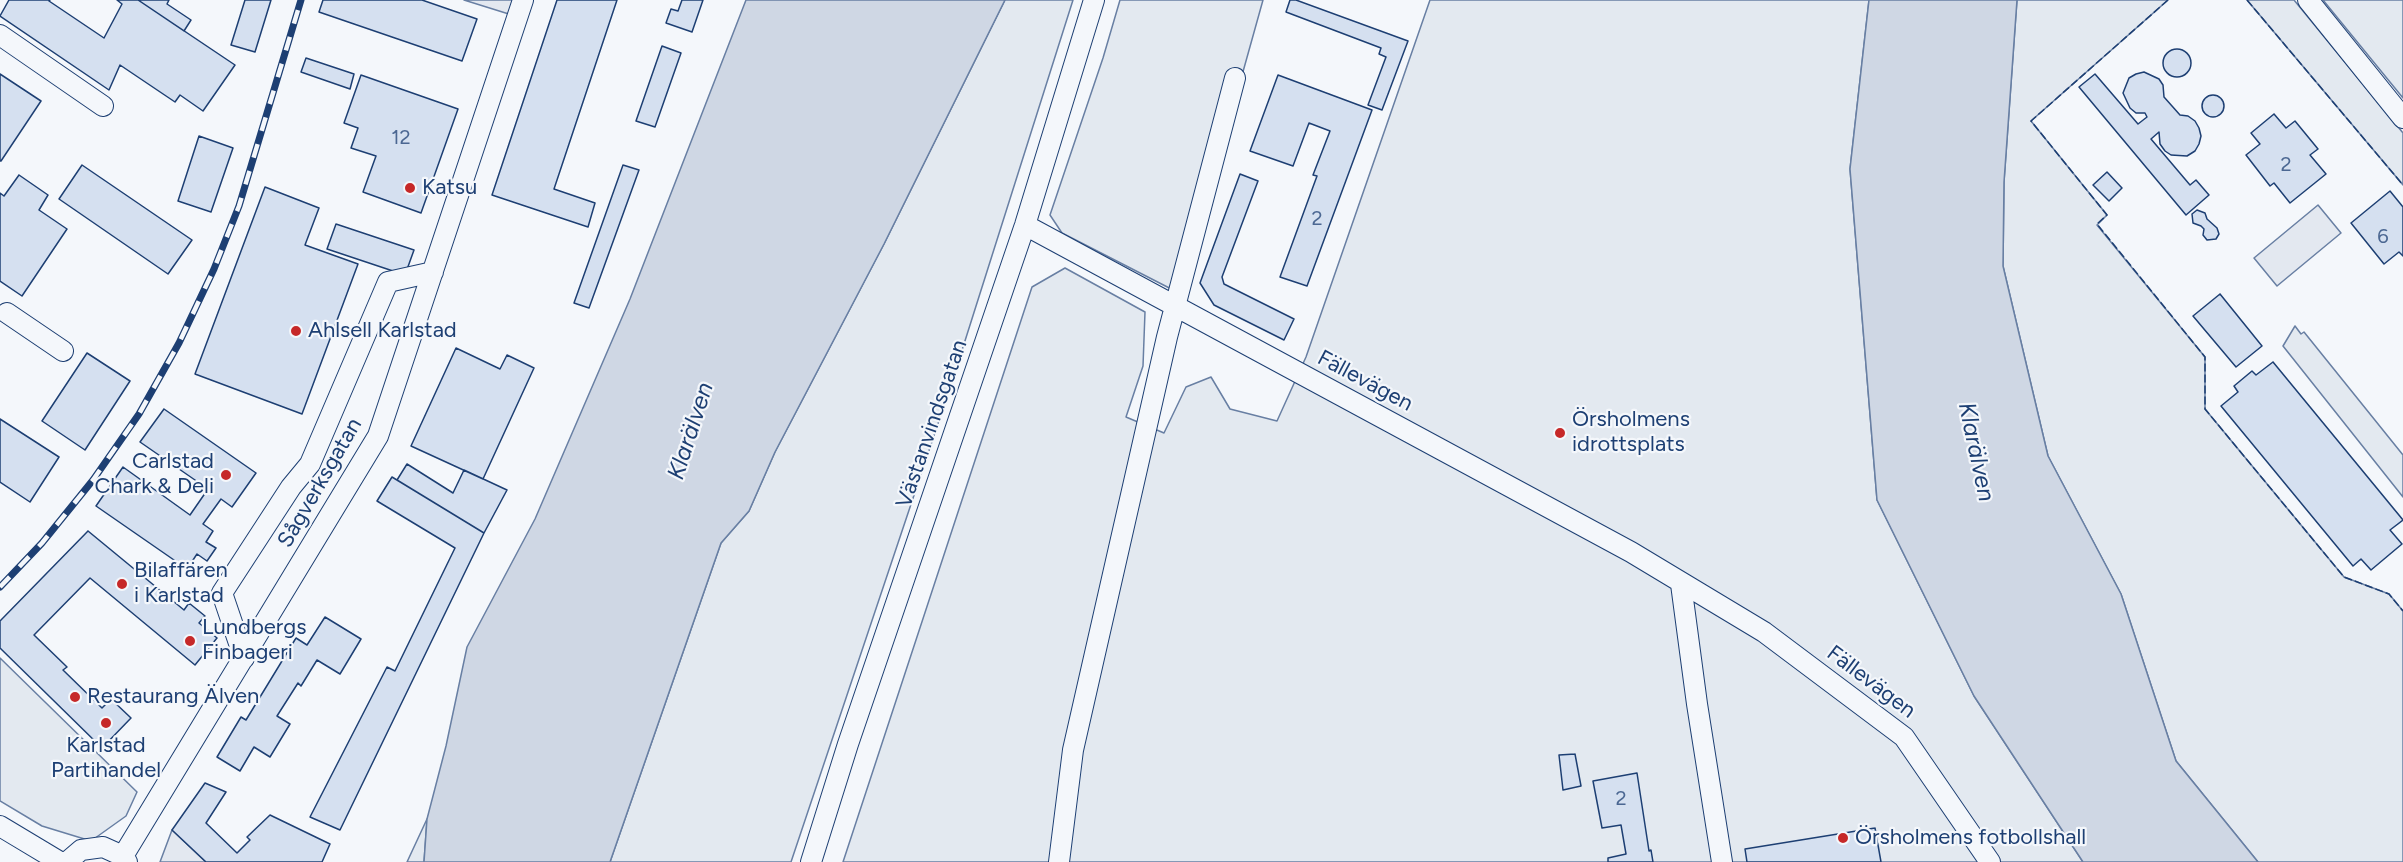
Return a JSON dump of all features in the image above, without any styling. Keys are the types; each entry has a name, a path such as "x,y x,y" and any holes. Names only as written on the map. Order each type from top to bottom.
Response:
{"street":[{"name":"Sågverksgatan","path":"125,859 378,436 524,0"},
{"name":"Västanvindsgatan","path":"811,862 848,744 1025,225 1094,0"},
{"path":"2308,0 2403,118"},
{"path":"0,36 103,106"},
{"path":"1059,862 1073,750 1176,306 1235,78"},
{"name":"Fällevägen","path":"1025,225 1631,552 1764,632 1904,737 1990,862"},
{"path":"244,658 222,593 291,487 310,464 388,282 433,272"},
{"path":"7,313 63,351"},
{"path":"1681,584 1696,704 1722,862"},
{"path":"0,826 60,862"},
{"path":"68,862 81,850 103,847 125,859"}],"shaded area":[{"path":"464,0 517,0 512,15"},
{"path":"1005,0 1073,0 951,385 791,862 610,862 721,543 749,511 775,452 884,244"},
{"path":"1120,0 1263,0 1181,294 1062,233 1050,215"},
{"name":"Örsholmens idrottsplats","path":"1430,0 1869,0 1850,169 1877,500 1974,696 2083,862 843,862 1032,287 1065,268 1145,312 1143,366 1126,417 1164,433 1186,387 1211,377 1230,409 1277,421 1306,357"},
{"path":"2017,0 2168,0 2031,121 2107,215 2097,225 2205,357 2205,409 2344,577 2389,594 2403,611 2403,862 2258,862 2176,761 2121,594 2048,456 2003,266 2004,182"},
{"path":"2247,0 2294,0 2403,133 2403,185"},
{"path":"2323,0 2403,0 2403,98"},
{"path":"2318,205 2341,233 2277,286 2254,258"},
{"path":"2295,326 2301,334 2304,332 2403,455 2403,497 2283,346"},
{"path":"0,658 137,792 126,816 91,841 42,826 0,801"},
{"path":"427,819 424,862 407,862"},
{"path":"172,830 206,862 160,862"}],"water":[{"name":"Klarälven","path":"746,0 1005,0 884,244 775,452 749,511 721,543 610,862 424,862 427,819 446,746 467,647 535,519 630,299"},
{"name":"Klarälven","path":"1869,0 2017,0 2004,182 2003,266 2048,456 2121,594 2176,761 2258,862 2083,862 1974,696 1877,500 1850,169"}],"building":[{"path":"9,0 50,0 104,38 122,4 117,0 138,0 235,65 203,111 180,95 175,102 120,65 109,90 0,16"},
{"path":"138,0 169,0 167,4 191,20 184,31"},
{"path":"245,0 271,0 255,52 231,45"},
{"path":"323,0 422,0 477,19 462,61 319,12"},
{"path":"557,0 617,0 554,189 595,203 588,227 492,195"},
{"path":"682,0 703,0 692,32 666,23 671,9 678,11"},
{"path":"1290,0 1296,0 1408,41 1382,110 1368,105 1386,57 1379,54 1381,48 1286,12"},
{"path":"662,46 681,53 655,127 636,121"},
{"path":"2177,49 2187,53 2191,63 2187,73 2177,77 2167,73 2163,63 2167,53"},
{"path":"306,58 354,74 350,89 301,72"},
{"path":"2144,72 2159,79 2163,85 2164,97 2180,115 2188,116 2199,128 2201,136 2199,144 2195,151 2187,156 2171,155 2165,151 2160,144 2159,132 2151,139 2190,185 2196,180 2209,195 2186,215 2079,87 2095,74 2138,124 2147,117 2145,113 2136,113 2130,108 2123,93 2129,78"},
{"path":"0,74 41,101 1,161 0,161"},
{"path":"361,75 458,109 421,213 363,192 376,156 351,148 358,128 344,123"},
{"path":"1278,75 1372,110 1307,286 1280,277 1317,176 1313,175 1330,131 1309,123 1293,166 1250,151"},
{"path":"2209,95 2217,95 2224,102 2224,110 2217,117 2209,117 2202,110 2202,102"},
{"path":"2274,114 2286,128 2295,121 2318,149 2310,155 2326,174 2290,203 2274,183 2270,186 2246,155 2260,144 2251,133"},
{"path":"199,136 233,148 211,212 178,201"},
{"path":"82,165 192,240 168,274 59,199"},
{"path":"623,165 639,170 589,308 574,303"},
{"path":"2107,172 2122,188 2109,201 2093,185"},
{"path":"1240,174 1258,181 1222,277 1224,284 1294,319 1284,340 1214,305 1200,283"},
{"path":"19,175 48,195 39,210 67,229 22,296 0,281 0,193 4,196"},
{"path":"265,187 319,208 305,245 358,264 302,414 195,374"},
{"path":"2390,191 2403,207 2403,256 2399,252 2384,264 2351,223"},
{"path":"2197,210 2205,213 2207,219 2217,228 2219,234 2216,239 2207,240 2203,235 2204,229 2193,223 2192,214"},
{"path":"336,224 414,250 405,275 327,249"},
{"path":"2220,294 2262,346 2236,367 2193,316"},
{"path":"456,348 500,369 507,355 534,368 483,479 411,446"},
{"path":"87,353 130,381 85,450 42,421"},
{"path":"2273,362 2403,520 2390,530 2402,544 2371,570 2361,559 2353,566 2221,406 2238,392 2234,386 2252,371 2256,375"},
{"path":"164,409 256,473 232,507 221,499 203,524 213,531 206,542 216,548 207,561 197,554 187,569 96,506 123,467 190,515 208,489 140,442"},
{"path":"0,419 59,457 30,502 0,482"},
{"path":"407,464 453,493 464,470 507,490 484,533 397,480"},
{"path":"392,477 484,533 340,830 310,817 387,667 395,671 455,548 377,501"},
{"path":"88,531 184,610 189,603 205,616 199,623 217,638 195,665 90,578 34,635 67,667 63,670 102,708 111,699 131,718 102,748 0,648 0,621"},
{"path":"325,617 361,639 340,674 317,660 301,686 298,683 277,716 290,724 270,757 254,747 240,771 217,757 241,717 246,720 296,638 307,645"},
{"path":"1575,754 1581,786 1563,790 1559,755"},
{"path":"1637,773 1649,851 1651,850 1653,862 1608,862 1608,858 1626,854 1621,825 1602,828 1593,781"},
{"path":"205,783 226,792 206,823 237,853 250,840 247,837 270,815 330,844 322,862 206,862 172,830"},
{"name":"Örsholmens fotbollshall","path":"1875,828 1881,862 1747,862 1745,849"}],"railway":[{"path":"0,587 42,543 93,480 139,414 179,343 214,269 239,206 301,0"}],"fence":[{"path":"2168,0 2031,121 2107,215 2097,224 2205,357 2205,409 2344,577 2389,594 2403,611"},
{"path":"2247,0 2403,185"}],"place":[{"name":"Katsu","path":"410,188"},
{"name":"Ahlsell Karlstad","path":"296,331"},
{"name":"Örsholmens idrottsplats","path":"1560,433"},
{"name":"Carlstad Chark & Deli","path":"226,475"},
{"name":"Bilaffären i Karlstad","path":"122,584"},
{"name":"Lundbergs Finbageri","path":"190,641"},
{"name":"Restaurang Älven","path":"75,697"},
{"name":"Karlstad Partihandel","path":"106,723"},
{"name":"Örsholmens fotbollshall","path":"1843,838"}]}
